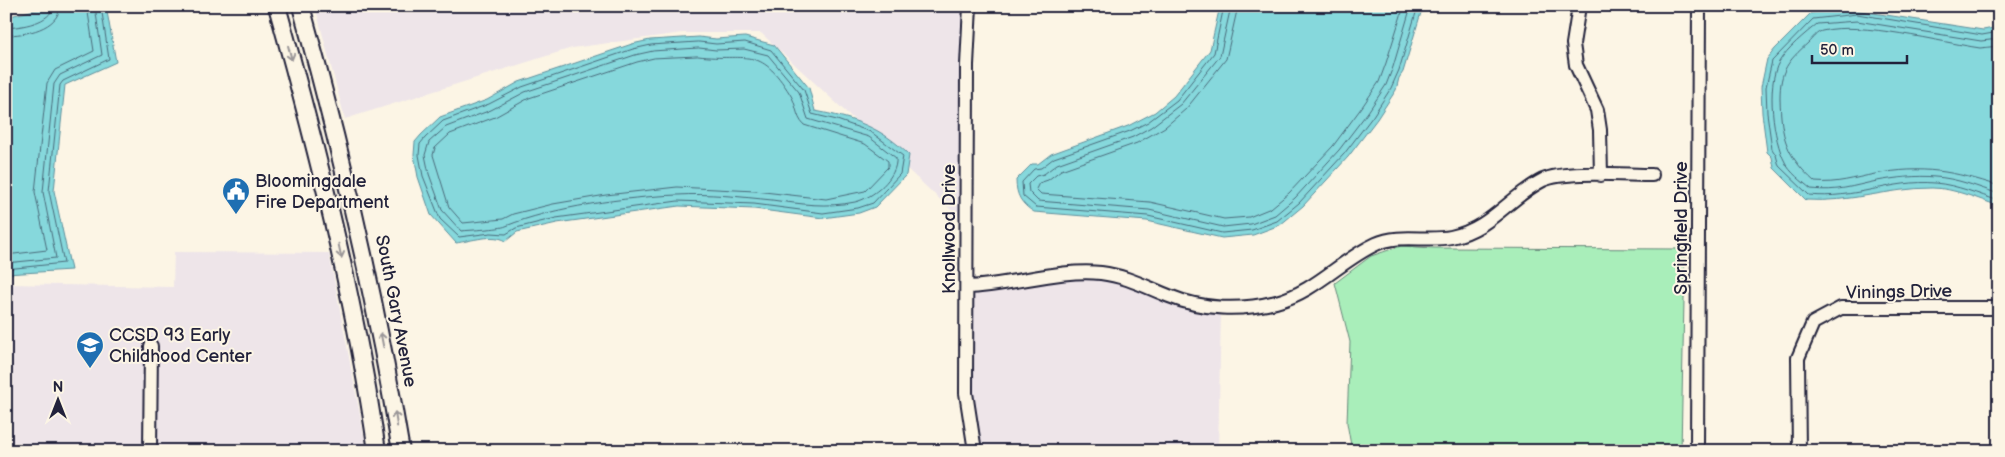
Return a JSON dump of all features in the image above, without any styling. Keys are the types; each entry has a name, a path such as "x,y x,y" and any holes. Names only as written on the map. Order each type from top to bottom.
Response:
{"main road":[{"path":"277,6 334,225 368,393 377,451"},
{"name":"South Gary Avenue","path":"300,6 356,219 378,321 401,451"},
{"path":"334,225 356,219"}],"street":[{"name":"Knollwood Drive","path":"970,6 967,65 966,393 975,451"},
{"path":"1579,6 1573,44 1576,65 1596,110 1600,130 1601,175"},
{"name":"Springfield Drive","path":"1697,451 1699,6"},
{"path":"967,287 988,286 1047,276 1100,273 1140,283 1170,297 1203,307 1230,308 1259,305 1277,302 1311,287 1356,254 1378,243 1403,237 1450,237 1473,230 1493,219 1528,189 1545,179 1568,175 1652,176"},
{"name":"Vinings Drive","path":"1799,451 1798,358 1814,323 1841,308 1999,308"},
{"path":"150,451 151,346"}],"shaded area":[{"path":"315,6 966,6 962,220 761,33 682,33 572,48 345,119"},
{"path":"174,252 329,253 367,451 6,451 6,284 173,287"},
{"path":"1101,278 1221,312 1218,451 981,451 974,404 974,292 1064,279"}],"green space":[{"path":"1401,246 1433,248 1685,249 1681,451 1352,451 1347,423 1350,342 1335,283 1371,256"}],"water":[{"path":"51,6 106,6 116,62 65,85 54,191 71,270 6,274 6,17"},
{"path":"1220,6 1423,6 1396,90 1348,157 1303,206 1280,225 1253,235 1222,238 1147,221 1034,212 1026,206 1018,195 1016,180 1032,164 1038,164 1051,154 1128,126 1155,112 1174,96 1210,50"},
{"path":"1847,9 1983,30 1999,27 1999,206 1940,188 1900,190 1854,198 1806,200 1774,168 1772,157 1767,152 1762,113 1761,87 1767,59 1811,13"},
{"path":"699,37 716,39 745,37 774,45 809,88 815,111 866,125 888,137 909,155 906,175 875,207 859,213 823,218 754,209 679,206 557,223 517,232 506,241 489,238 456,243 431,215 418,177 414,155 415,142 440,117 487,100 519,82 632,44 650,40"}],"place":[{"name":"Bloomingdale Fire Department","path":"236,215"},
{"name":"CCSD 93 Early Childhood Center","path":"90,369"}]}
